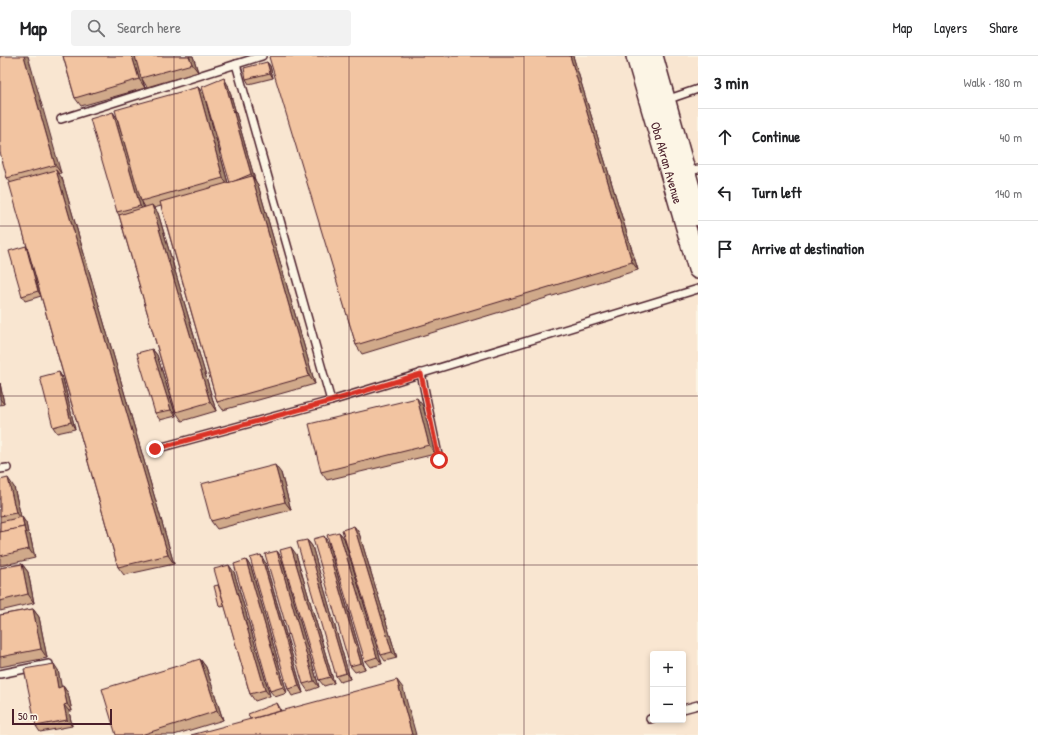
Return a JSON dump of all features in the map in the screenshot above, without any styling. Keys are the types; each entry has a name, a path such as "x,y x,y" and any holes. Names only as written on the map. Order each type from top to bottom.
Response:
{"main road":[{"name":"Oba Akran Avenue","path":"636,56 698,268"},
{"name":"Oba Akran Avenue","path":"653,56 666,100 692,171 698,216"}],"lane":[{"path":"61,119 262,56"},
{"path":"236,64 331,401"},
{"path":"666,100 698,89"},
{"path":"155,449 331,401 698,289"},
{"path":"421,374 439,460"},
{"path":"0,674 49,664"},
{"path":"686,708 698,705"}],"shaded area":[{"path":"0,56 698,56 698,735 0,735"}],"building":[{"path":"0,56 24,56 55,165 7,178 0,152"},
{"path":"63,56 132,56 139,79 75,98"},
{"path":"135,56 189,56 192,64 141,78"},
{"path":"570,56 632,262 356,345 269,57"},
{"path":"267,62 270,73 246,79 244,68"},
{"path":"224,78 251,174 230,183 202,87"},
{"path":"198,87 223,178 141,201 115,110"},
{"path":"113,112 140,206 117,212 90,119"},
{"path":"56,170 168,555 118,567 9,183"},
{"path":"252,176 309,376 217,402 160,202"},
{"path":"152,205 210,402 176,412 119,215"},
{"path":"26,246 38,291 22,296 9,251"},
{"path":"152,349 171,410 155,413 137,353"},
{"path":"59,372 71,422 53,427 40,377"},
{"path":"417,398 429,445 321,472 309,424"},
{"path":"275,465 285,502 211,521 201,484"},
{"path":"8,478 16,513 0,516 0,480"},
{"path":"22,517 24,527 0,532 0,522"},
{"path":"354,526 392,652 381,655 342,530"},
{"path":"24,527 29,549 0,556 0,532"},
{"path":"339,532 377,657 365,661 327,535"},
{"path":"324,536 361,663 350,666 313,539"},
{"path":"307,540 346,673 336,676 297,542"},
{"path":"291,547 330,677 319,680 280,550"},
{"path":"277,551 314,681 303,684 265,554"},
{"path":"261,555 299,686 288,689 250,558"},
{"path":"246,560 283,687 270,691 234,564"},
{"path":"22,564 28,594 0,601 0,568"},
{"path":"229,565 265,690 250,694 214,569"},
{"path":"218,585 224,604 219,605 214,586"},
{"path":"33,609 41,649 0,657 0,615"},
{"path":"200,659 217,711 141,735 116,735 102,689"},
{"path":"54,664 58,688 63,686 67,704 64,705 67,720 36,726 24,669"},
{"path":"397,680 412,735 191,735"},
{"path":"277,703 280,711 250,719 248,714"}],"route":[{"path":"155,449 331,401 421,374 439,460"}]}
